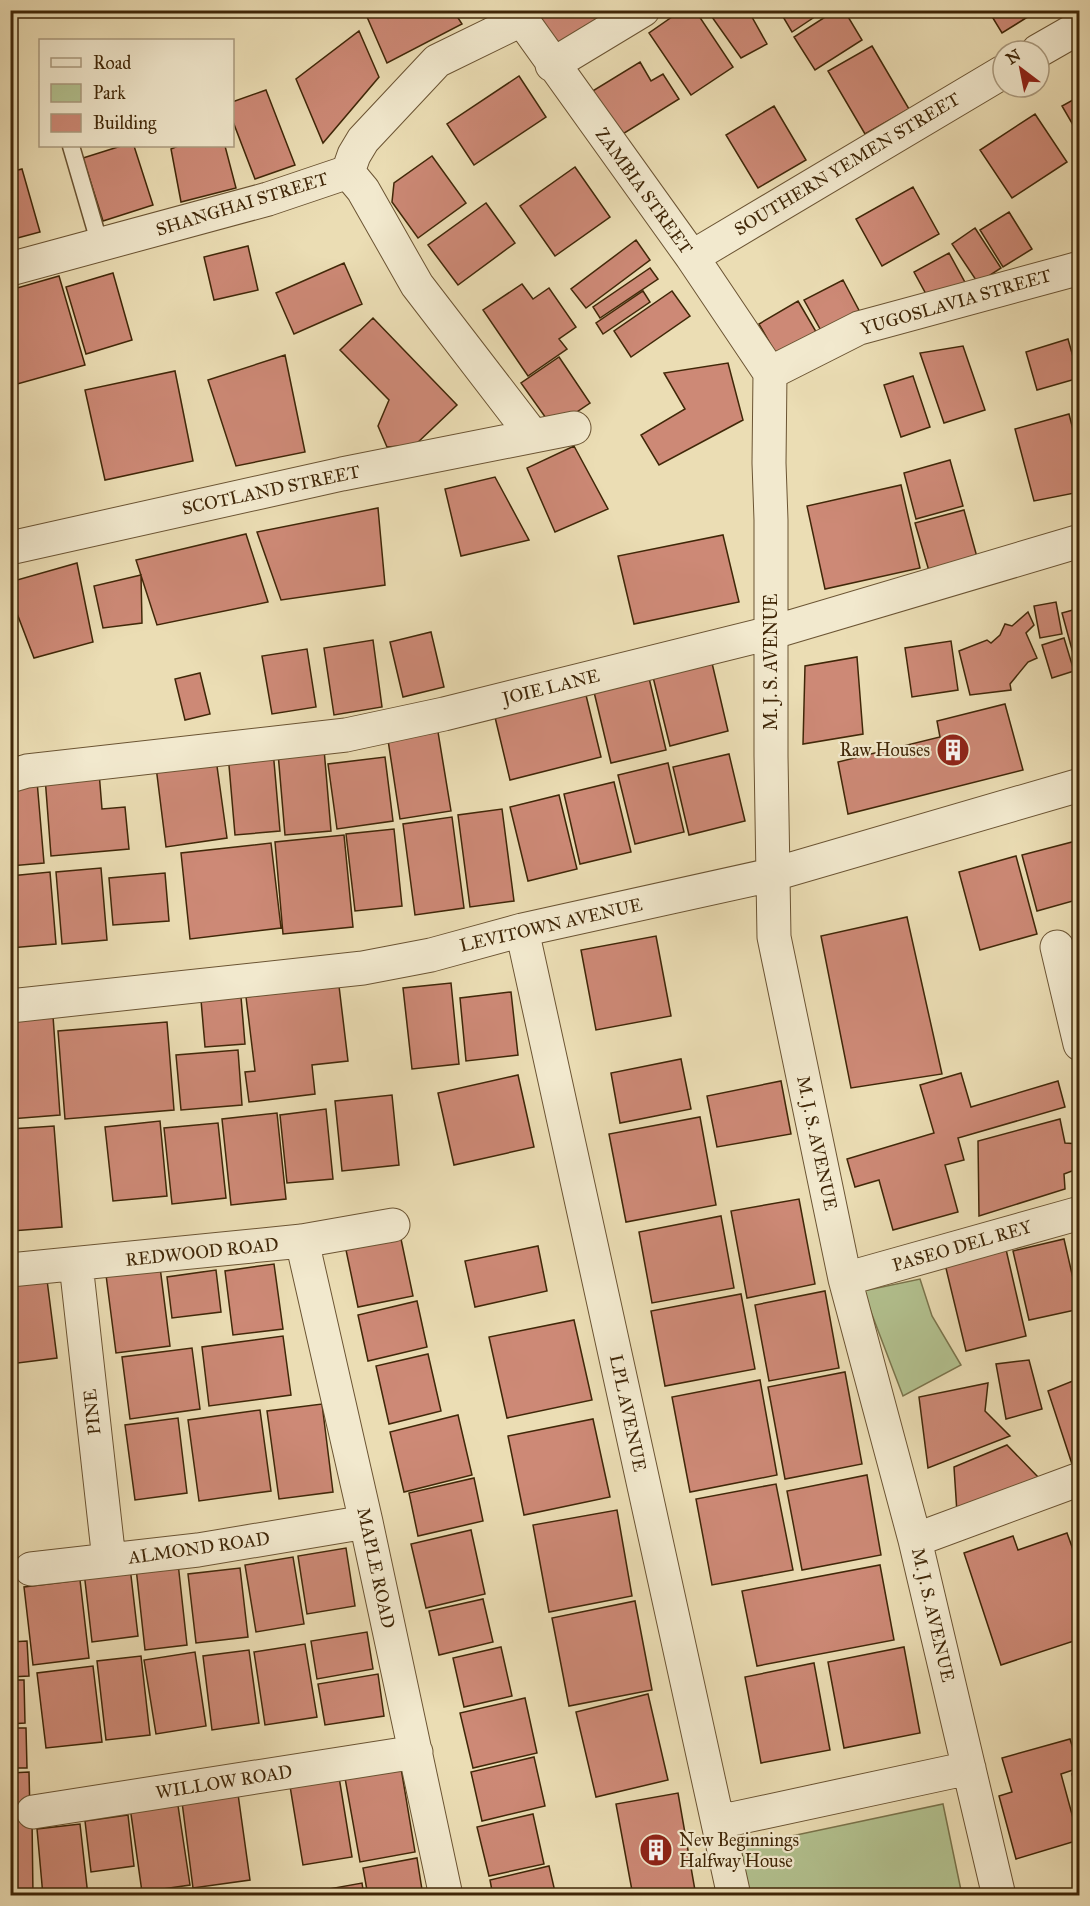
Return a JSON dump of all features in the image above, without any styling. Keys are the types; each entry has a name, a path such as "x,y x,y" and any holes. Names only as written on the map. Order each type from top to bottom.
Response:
{"street":[{"path":"552,65 643,10"},
{"name":"ZAMBIA STREET","path":"518,15 692,257 770,373"},
{"name":"SHANGHAI STREET","path":"10,269 268,199 348,172 354,155 363,141 437,61 518,15"},
{"path":"1051,44 1080,27"},
{"name":"SOUTHERN YEMEN STREET","path":"692,257 991,79"},
{"path":"348,172 363,190 417,285 533,436"},
{"name":"YUGOSLAVIA STREET","path":"770,373 859,328 1080,268"},
{"name":"M. J. S. AVENUE","path":"770,373 771,875 774,937 845,1279 915,1540 999,1896"},
{"name":"SCOTLAND STREET","path":"10,548 342,474 574,428"},
{"name":"JOIE LANE","path":"10,776 27,771 346,735 444,714 770,633 1080,541"},
{"name":"LEVITOWN AVENUE","path":"10,1006 363,968 431,955 522,930 771,875 1080,784"},
{"name":"LPL AVENUE","path":"522,930 734,1896"},
{"path":"1057,947 1080,1044"},
{"name":"PASEO DEL REY","path":"845,1279 1080,1213"},
{"name":"REDWOOD ROAD","path":"10,1270 302,1241 393,1225"},
{"name":"MAPLE ROAD","path":"302,1241 366,1522 446,1896"},
{"name":"PINE","path":"76,1264 109,1560"},
{"path":"915,1540 1080,1479"},
{"name":"ALMOND ROAD","path":"31,1569 198,1550 366,1522"},
{"name":"WILLOW ROAD","path":"33,1812 416,1752"},
{"path":"718,1822 969,1768"}],"lane":[{"path":"71,147 100,245"}],"green space":[{"path":"920,1279 932,1316 961,1365 903,1396 863,1291"},
{"path":"943,1804 962,1895 750,1895 740,1847"}],"building":[{"path":"364,10 453,10 462,24 387,63"},
{"path":"533,10 618,10 556,49"},
{"path":"682,10 695,10 733,67 691,95 649,33"},
{"path":"707,10 748,10 767,44 741,58"},
{"path":"779,10 825,10 792,32"},
{"path":"836,10 844,10 862,40 815,70 794,37"},
{"path":"988,10 1032,10 1034,13 1002,33"},
{"path":"359,31 379,77 323,143 296,79"},
{"path":"872,46 909,109 865,134 828,71"},
{"path":"640,62 651,81 663,74 679,99 618,137 591,92"},
{"path":"519,76 546,117 474,165 447,124"},
{"path":"266,90 295,165 255,179 234,124 234,101"},
{"path":"1080,96 1080,137 1062,106"},
{"path":"774,106 806,160 758,188 726,135"},
{"path":"1035,114 1067,162 1012,198 980,150"},
{"path":"118,147 134,147 153,205 103,221 83,158"},
{"path":"176,147 225,147 236,188 181,202 171,149"},
{"path":"432,156 466,203 418,238 392,202 394,183"},
{"path":"575,167 610,217 555,256 520,206"},
{"path":"22,169 40,232 10,240 10,172"},
{"path":"913,187 939,234 882,266 856,219"},
{"path":"486,203 515,243 458,285 428,245"},
{"path":"1009,212 1032,249 1003,267 980,230"},
{"path":"975,228 1001,268 978,283 952,244"},
{"path":"636,240 650,260 586,308 571,289"},
{"path":"248,246 258,290 214,300 204,257"},
{"path":"949,253 967,286 932,305 914,272"},
{"path":"344,263 362,304 294,334 276,293"},
{"path":"650,268 658,279 600,318 593,307"},
{"path":"113,273 132,340 86,354 66,287"},
{"path":"59,276 85,365 10,386 10,290"},
{"path":"843,280 862,316 824,336 804,300"},
{"path":"522,284 533,299 549,288 576,327 559,339 567,349 528,376 483,310"},
{"path":"643,291 650,302 603,334 596,323"},
{"path":"672,291 690,316 631,357 614,331"},
{"path":"798,301 818,335 779,359 759,324"},
{"path":"373,318 457,405 415,445 387,447 378,426 389,400 340,350"},
{"path":"1068,339 1079,378 1037,390 1026,352"},
{"path":"963,346 985,410 944,423 920,353"},
{"path":"285,355 305,452 236,466 208,380"},
{"path":"559,357 590,403 553,428 521,383"},
{"path":"728,363 743,420 659,465 641,435 685,409 664,373"},
{"path":"175,371 193,461 105,480 85,390"},
{"path":"913,376 930,427 901,437 884,385"},
{"path":"1069,414 1080,457 1080,492 1034,501 1015,429"},
{"path":"1080,436 1080,453 1075,438"},
{"path":"574,446 608,509 555,532 527,468"},
{"path":"950,460 963,506 916,519 904,473"},
{"path":"495,477 529,540 461,556 445,489"},
{"path":"901,485 920,568 825,589 807,506"},
{"path":"378,508 385,585 281,600 257,532"},
{"path":"964,510 977,557 929,571 915,523"},
{"path":"246,534 268,602 157,625 136,560"},
{"path":"723,535 739,602 634,624 618,556"},
{"path":"77,563 93,642 34,658 10,595 10,582"},
{"path":"141,575 142,623 103,628 94,586"},
{"path":"1056,602 1062,634 1040,638 1034,606"},
{"path":"1080,608 1080,667 1077,668 1062,613"},
{"path":"1028,612 1034,625 1026,633 1037,658 1028,662 1010,684 1011,690 970,695 959,651 987,640 991,643 1000,635 1005,624 1012,626"},
{"path":"431,632 444,687 403,697 390,642"},
{"path":"1064,638 1074,671 1052,678 1042,645"},
{"path":"373,640 382,707 334,715 324,648"},
{"path":"951,641 958,690 912,697 905,648"},
{"path":"307,649 316,707 272,714 262,656"},
{"path":"857,657 863,734 803,744 805,666"},
{"path":"712,663 728,731 670,746 653,677"},
{"path":"200,673 210,714 185,720 175,679"},
{"path":"649,678 666,750 611,763 594,692"},
{"path":"585,691 601,757 510,780 494,713"},
{"name":"Raw Houses","path":"1005,704 1023,770 848,814 838,762 940,737 937,721"},
{"path":"438,732 451,811 400,819 388,740"},
{"path":"324,749 331,831 285,835 278,753"},
{"path":"273,750 280,831 235,835 228,754"},
{"path":"729,754 745,821 689,835 673,767"},
{"path":"385,757 393,821 337,829 328,764"},
{"path":"216,759 227,838 166,847 156,767"},
{"path":"668,763 684,832 635,844 618,775"},
{"path":"99,772 102,809 125,807 129,849 51,856 45,777"},
{"path":"37,781 44,863 10,866 10,810 14,809 12,783"},
{"path":"614,782 631,852 580,864 564,794"},
{"path":"559,795 577,869 528,881 510,807"},
{"path":"502,809 514,901 470,907 458,815"},
{"path":"452,817 464,908 415,915 403,824"},
{"path":"394,829 402,906 355,911 346,834"},
{"path":"344,835 353,927 283,934 275,842"},
{"path":"1076,841 1080,852 1080,899 1037,911 1022,855"},
{"path":"271,843 281,928 190,939 181,853"},
{"path":"1016,856 1037,934 980,950 959,872"},
{"path":"101,868 107,940 62,944 56,872"},
{"path":"50,872 56,944 10,948 10,876"},
{"path":"165,873 169,921 113,925 109,878"},
{"path":"907,917 942,1074 851,1088 821,936"},
{"path":"656,936 671,1016 596,1030 581,950"},
{"path":"451,983 459,1064 412,1069 403,988"},
{"path":"339,986 348,1061 312,1065 315,1094 249,1102 245,1072 255,1071 246,997"},
{"path":"511,992 518,1055 466,1061 460,998"},
{"path":"241,997 245,1044 205,1047 201,1000"},
{"path":"53,1016 60,1115 10,1119 10,1019"},
{"path":"167,1022 174,1110 65,1119 58,1031"},
{"path":"238,1050 242,1105 181,1110 176,1055"},
{"path":"681,1059 691,1109 620,1123 611,1073"},
{"path":"961,1073 971,1107 1058,1081 1065,1107 958,1138 964,1160 945,1165 958,1212 893,1230 879,1180 855,1187 847,1159 934,1133 920,1085"},
{"path":"518,1075 534,1147 454,1165 438,1093"},
{"path":"781,1081 791,1134 717,1147 707,1096"},
{"path":"392,1095 399,1165 342,1171 335,1101"},
{"path":"326,1109 333,1179 287,1183 280,1115"},
{"path":"277,1113 286,1199 231,1205 222,1119"},
{"path":"700,1117 716,1205 626,1222 609,1134"},
{"path":"1060,1119 1065,1143 1080,1144 1080,1168 1064,1174 1065,1189 979,1216 978,1141"},
{"path":"160,1121 167,1196 113,1201 105,1127"},
{"path":"218,1123 226,1198 172,1204 164,1128"},
{"path":"54,1126 62,1227 12,1231 10,1129"},
{"path":"799,1199 815,1284 747,1298 731,1211"},
{"path":"721,1216 734,1288 652,1303 639,1232"},
{"path":"401,1239 413,1296 358,1307 346,1250"},
{"path":"1064,1239 1080,1309 1029,1320 1013,1251"},
{"path":"1005,1245 1026,1336 966,1351 944,1260"},
{"path":"538,1246 547,1291 475,1307 465,1261"},
{"path":"274,1264 283,1329 233,1335 225,1271"},
{"path":"160,1267 170,1346 116,1353 106,1275"},
{"path":"216,1270 221,1312 172,1318 167,1277"},
{"path":"47,1280 57,1358 10,1364 10,1285"},
{"path":"825,1291 839,1368 769,1381 755,1305"},
{"path":"741,1294 755,1369 665,1386 651,1311"},
{"path":"417,1301 427,1347 368,1361 358,1315"},
{"path":"574,1320 592,1400 507,1418 489,1337"},
{"path":"283,1336 291,1395 209,1406 202,1347"},
{"path":"192,1348 200,1409 130,1419 122,1357"},
{"path":"428,1354 441,1411 389,1424 376,1366"},
{"path":"1029,1360 1042,1409 1006,1419 996,1364"},
{"path":"845,1372 862,1464 785,1479 768,1387"},
{"path":"1080,1378 1080,1465 1073,1467 1048,1391"},
{"path":"760,1380 777,1475 690,1492 672,1397"},
{"path":"988,1383 985,1411 1010,1436 928,1468 919,1397"},
{"path":"322,1404 333,1492 279,1499 267,1411"},
{"path":"260,1410 271,1491 199,1501 188,1420"},
{"path":"458,1415 472,1475 404,1492 390,1432"},
{"path":"178,1418 187,1493 135,1500 125,1425"},
{"path":"593,1419 610,1497 524,1515 508,1436"},
{"path":"1007,1445 1038,1477 957,1513 954,1467"},
{"path":"867,1475 881,1555 802,1570 787,1491"},
{"path":"474,1478 483,1521 418,1536 409,1493"},
{"path":"776,1484 793,1570 712,1585 696,1499"},
{"path":"617,1510 632,1596 549,1612 533,1525"},
{"path":"471,1530 485,1594 426,1608 411,1544"},
{"path":"1067,1533 1080,1569 1080,1639 1001,1665 964,1553 1013,1536 1018,1550"},
{"path":"346,1548 355,1606 307,1614 298,1556"},
{"path":"293,1557 304,1624 256,1632 245,1565"},
{"path":"178,1563 187,1645 145,1650 136,1568"},
{"path":"880,1565 894,1640 757,1666 742,1591"},
{"path":"130,1567 138,1636 92,1642 84,1572"},
{"path":"240,1568 248,1637 196,1643 188,1574"},
{"path":"80,1580 89,1658 33,1665 24,1587"},
{"path":"483,1599 493,1642 439,1655 429,1611"},
{"path":"635,1601 652,1690 569,1706 552,1618"},
{"path":"367,1632 373,1669 317,1679 311,1641"},
{"path":"27,1641 29,1676 10,1677 10,1642"},
{"path":"305,1644 317,1717 265,1725 254,1652"},
{"path":"501,1647 512,1696 464,1707 453,1658"},
{"path":"904,1647 920,1733 844,1748 828,1662"},
{"path":"249,1650 259,1723 212,1730 203,1656"},
{"path":"195,1652 206,1726 156,1734 144,1660"},
{"path":"141,1656 150,1735 106,1740 97,1661"},
{"path":"814,1663 830,1750 761,1763 745,1677"},
{"path":"93,1666 102,1742 46,1748 37,1673"},
{"path":"378,1674 384,1716 325,1725 318,1684"},
{"path":"10,1680 24,1680 25,1723 10,1724"},
{"path":"648,1694 668,1780 596,1797 576,1712"},
{"path":"525,1698 537,1753 473,1768 460,1713"},
{"path":"10,1728 26,1728 27,1768 10,1768"},
{"path":"1070,1739 1079,1768 1061,1774 1079,1840 1016,1859 999,1796 1012,1792 1002,1758"},
{"path":"534,1757 545,1806 482,1821 471,1772"},
{"path":"401,1768 415,1852 360,1862 345,1778"},
{"path":"29,1772 30,1815 10,1815 10,1773"},
{"path":"1080,1773 1080,1809 1072,1774"},
{"path":"339,1777 352,1857 303,1865 290,1786"},
{"name":"New Beginnings Halfway House","path":"678,1793 696,1896 633,1896 616,1804"},
{"path":"238,1794 250,1880 193,1888 182,1802"},
{"path":"177,1799 190,1885 142,1892 130,1807"},
{"path":"533,1814 544,1864 489,1876 477,1827"},
{"path":"128,1815 134,1866 91,1872 85,1821"},
{"path":"10,1818 32,1818 33,1896 10,1896"},
{"path":"80,1824 88,1896 43,1896 37,1829"},
{"path":"417,1858 423,1896 368,1896 363,1868"},
{"path":"549,1866 556,1896 493,1896 490,1880"},
{"path":"362,1883 364,1896 313,1896 312,1892"},
{"path":"627,1889 629,1896 600,1896"},
{"path":"138,1892 138,1896 109,1896"},
{"path":"193,1892 193,1896 170,1896"}],"place":[{"name":"Raw Houses","path":"953,750"},
{"name":"New Beginnings Halfway House","path":"656,1850"}]}
